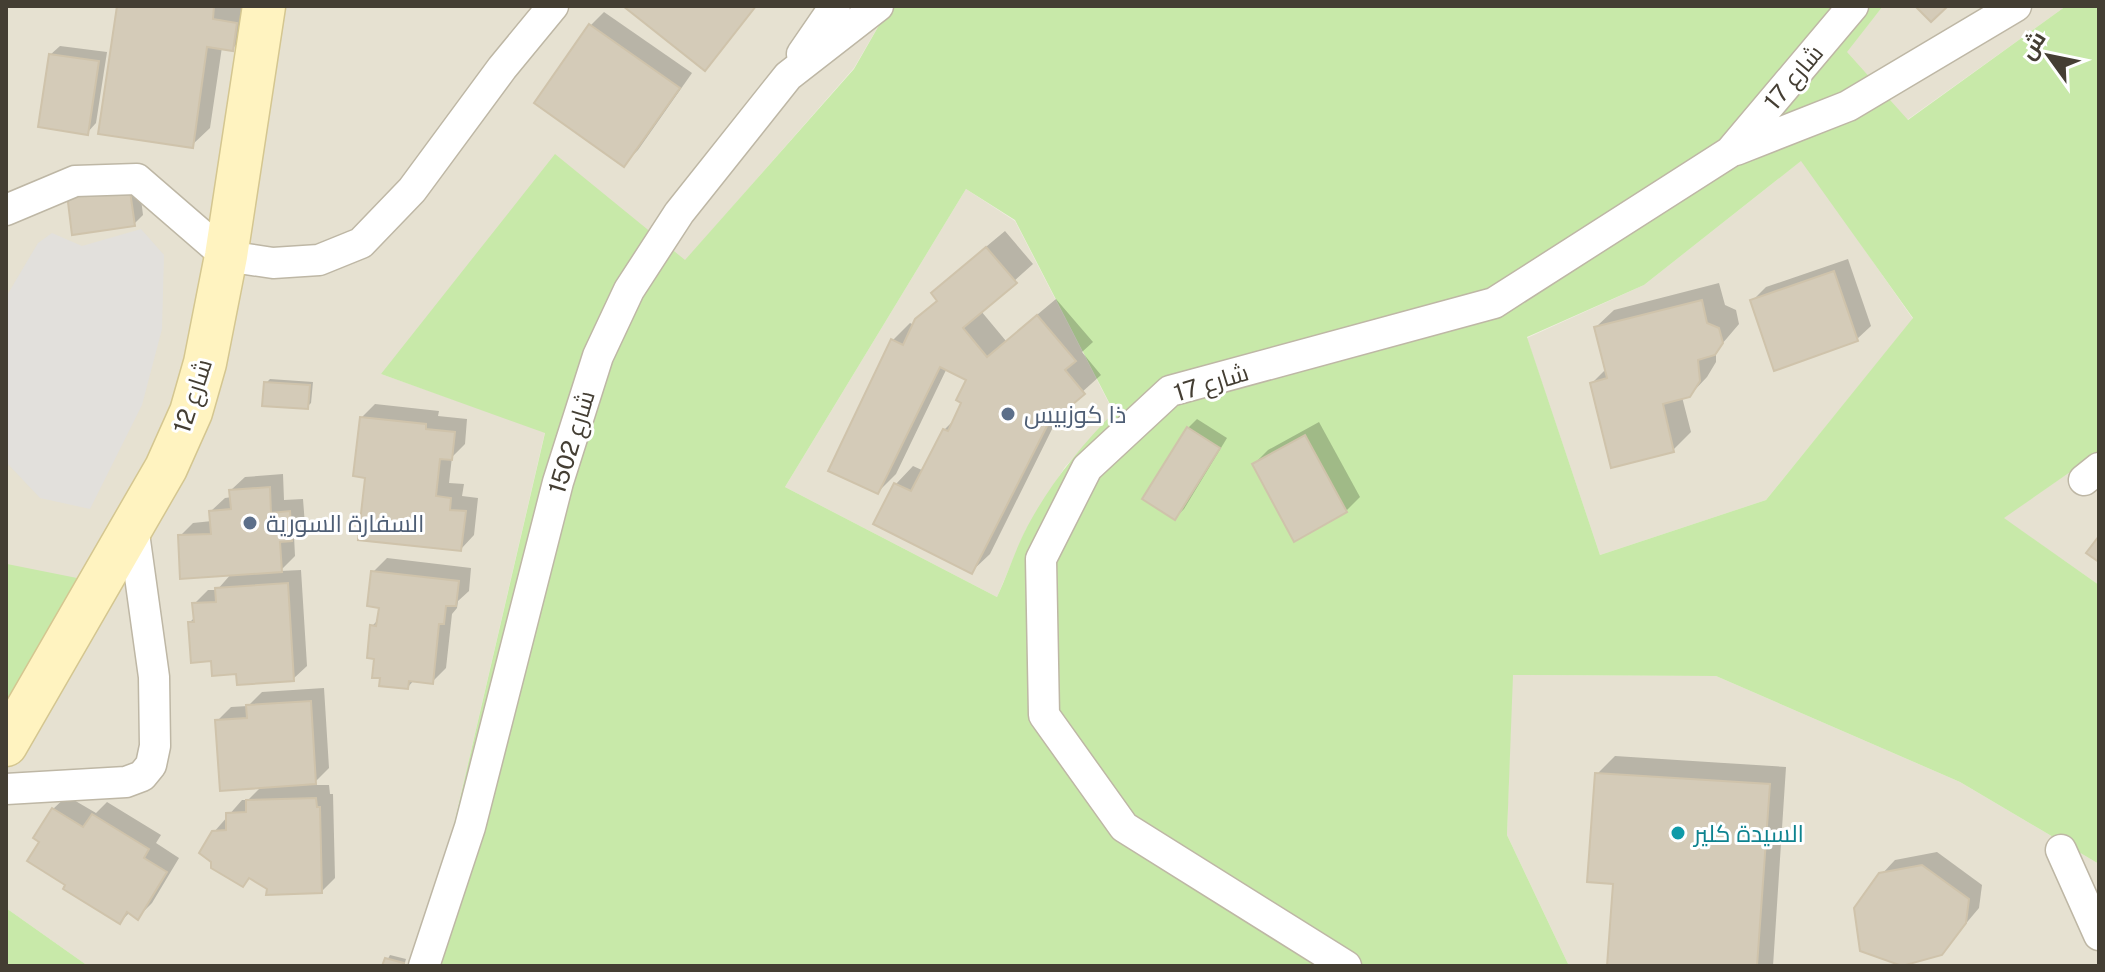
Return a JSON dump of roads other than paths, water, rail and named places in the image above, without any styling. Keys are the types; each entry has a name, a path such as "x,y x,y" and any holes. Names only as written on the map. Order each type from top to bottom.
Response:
{"main road":[{"name":"شارع 12","path":"6,745 166,468 191,412 205,363 226,256 264,6"}],"street":[{"path":"6,210 75,181 137,179 226,256 273,263 319,260 361,243 412,190 502,68 553,6"},
{"path":"788,76 835,6"},
{"name":"شارع 1502","path":"424,966 470,827 558,482 598,356 629,290 679,213 788,76 878,6"},
{"name":"شارع 17","path":"1346,966 1124,827 1044,715 1041,559 1087,468 1170,391 1494,303 1730,152 1853,6"},
{"path":"1730,152 1848,106 2016,6"},
{"path":"6,789 126,782 142,776 151,765 155,746 154,677 133,526"},
{"path":"2061,850 2099,935"}],"place":[{"name":"ذا كوزبيس","path":"1008,414"},
{"name":"السفارة السورية","path":"250,523"},
{"name":"السيدة كلير","path":"1678,833"}]}
